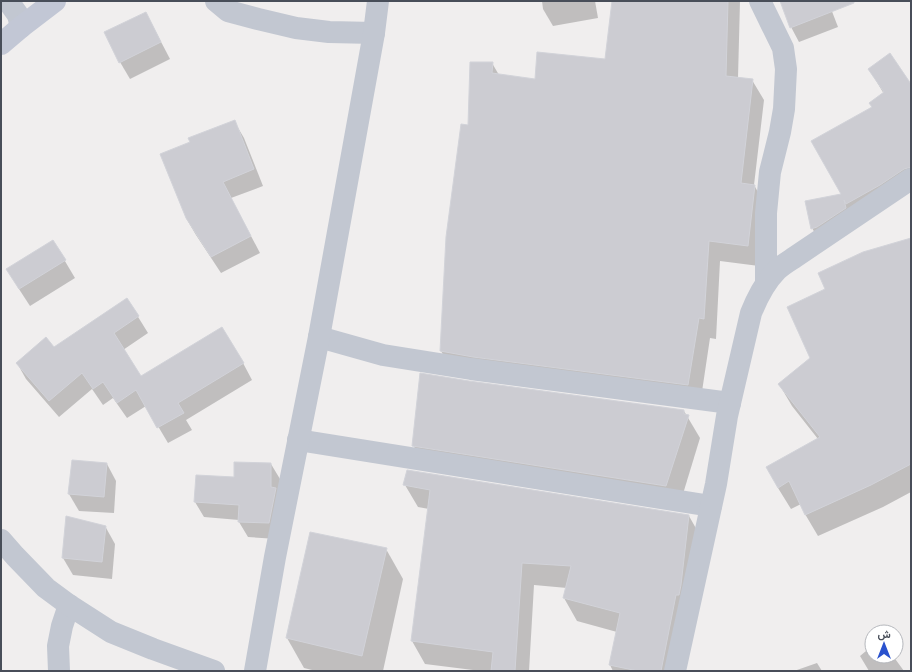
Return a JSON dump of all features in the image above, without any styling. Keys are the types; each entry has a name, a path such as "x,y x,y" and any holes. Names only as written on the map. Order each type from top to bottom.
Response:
{"main road":[{"path":"1,44 55,1"}],"street":[{"path":"8,1 18,15 21,27"},
{"path":"216,1 228,11 296,28 329,32 374,33"},
{"path":"255,671 374,33 378,1"},
{"path":"760,1 783,48 786,69 784,109 770,172 766,213 766,283"},
{"path":"675,671 716,484 726,416 757,298 766,283 777,270 911,178"},
{"path":"318,337 383,356 730,403"},
{"path":"298,440 711,506"},
{"path":"1,540 46,588 111,632 214,671"},
{"path":"59,671 58,646 62,626 69,605"}],"building":[{"path":"612,1 728,1 726,76 753,79 741,183 755,185 748,246 709,241 704,319 699,318 688,385 473,357 440,351 446,237 461,124 468,125 470,62 493,62 492,73 535,79 537,52 605,59"},
{"path":"780,1 854,1 854,3 790,28"},
{"path":"146,12 161,42 119,63 104,32"},
{"path":"890,53 911,84 911,167 904,169 880,185 846,204 844,200 846,208 817,227 811,229 805,201 841,194 811,141 872,107 869,103 884,92 868,69"},
{"path":"235,120 254,169 223,182 251,236 211,257 186,218 160,154 190,142 188,138"},
{"path":"911,238 911,464 871,485 805,515 789,481 778,488 766,467 820,437 778,384 810,358 787,307 825,289 818,273 863,252"},
{"path":"53,240 66,260 19,289 6,269"},
{"path":"127,298 139,316 114,333 141,376 222,327 244,363 178,403 184,413 157,428 136,390 117,403 103,382 93,389 82,373 49,401 16,363 46,337 54,347"},
{"path":"420,373 684,410 684,414 689,415 666,486 412,446"},
{"path":"72,460 107,463 104,497 68,494"},
{"path":"234,462 271,463 271,487 276,488 269,523 238,522 239,505 194,502 196,475 234,477"},
{"path":"407,470 689,515 681,585 679,595 676,595 661,671 638,671 609,665 620,613 563,598 571,566 522,563 515,671 491,671 493,652 411,641 430,490 403,485"},
{"path":"66,516 106,526 102,562 62,558"},
{"path":"310,532 387,548 362,656 286,638"}]}
